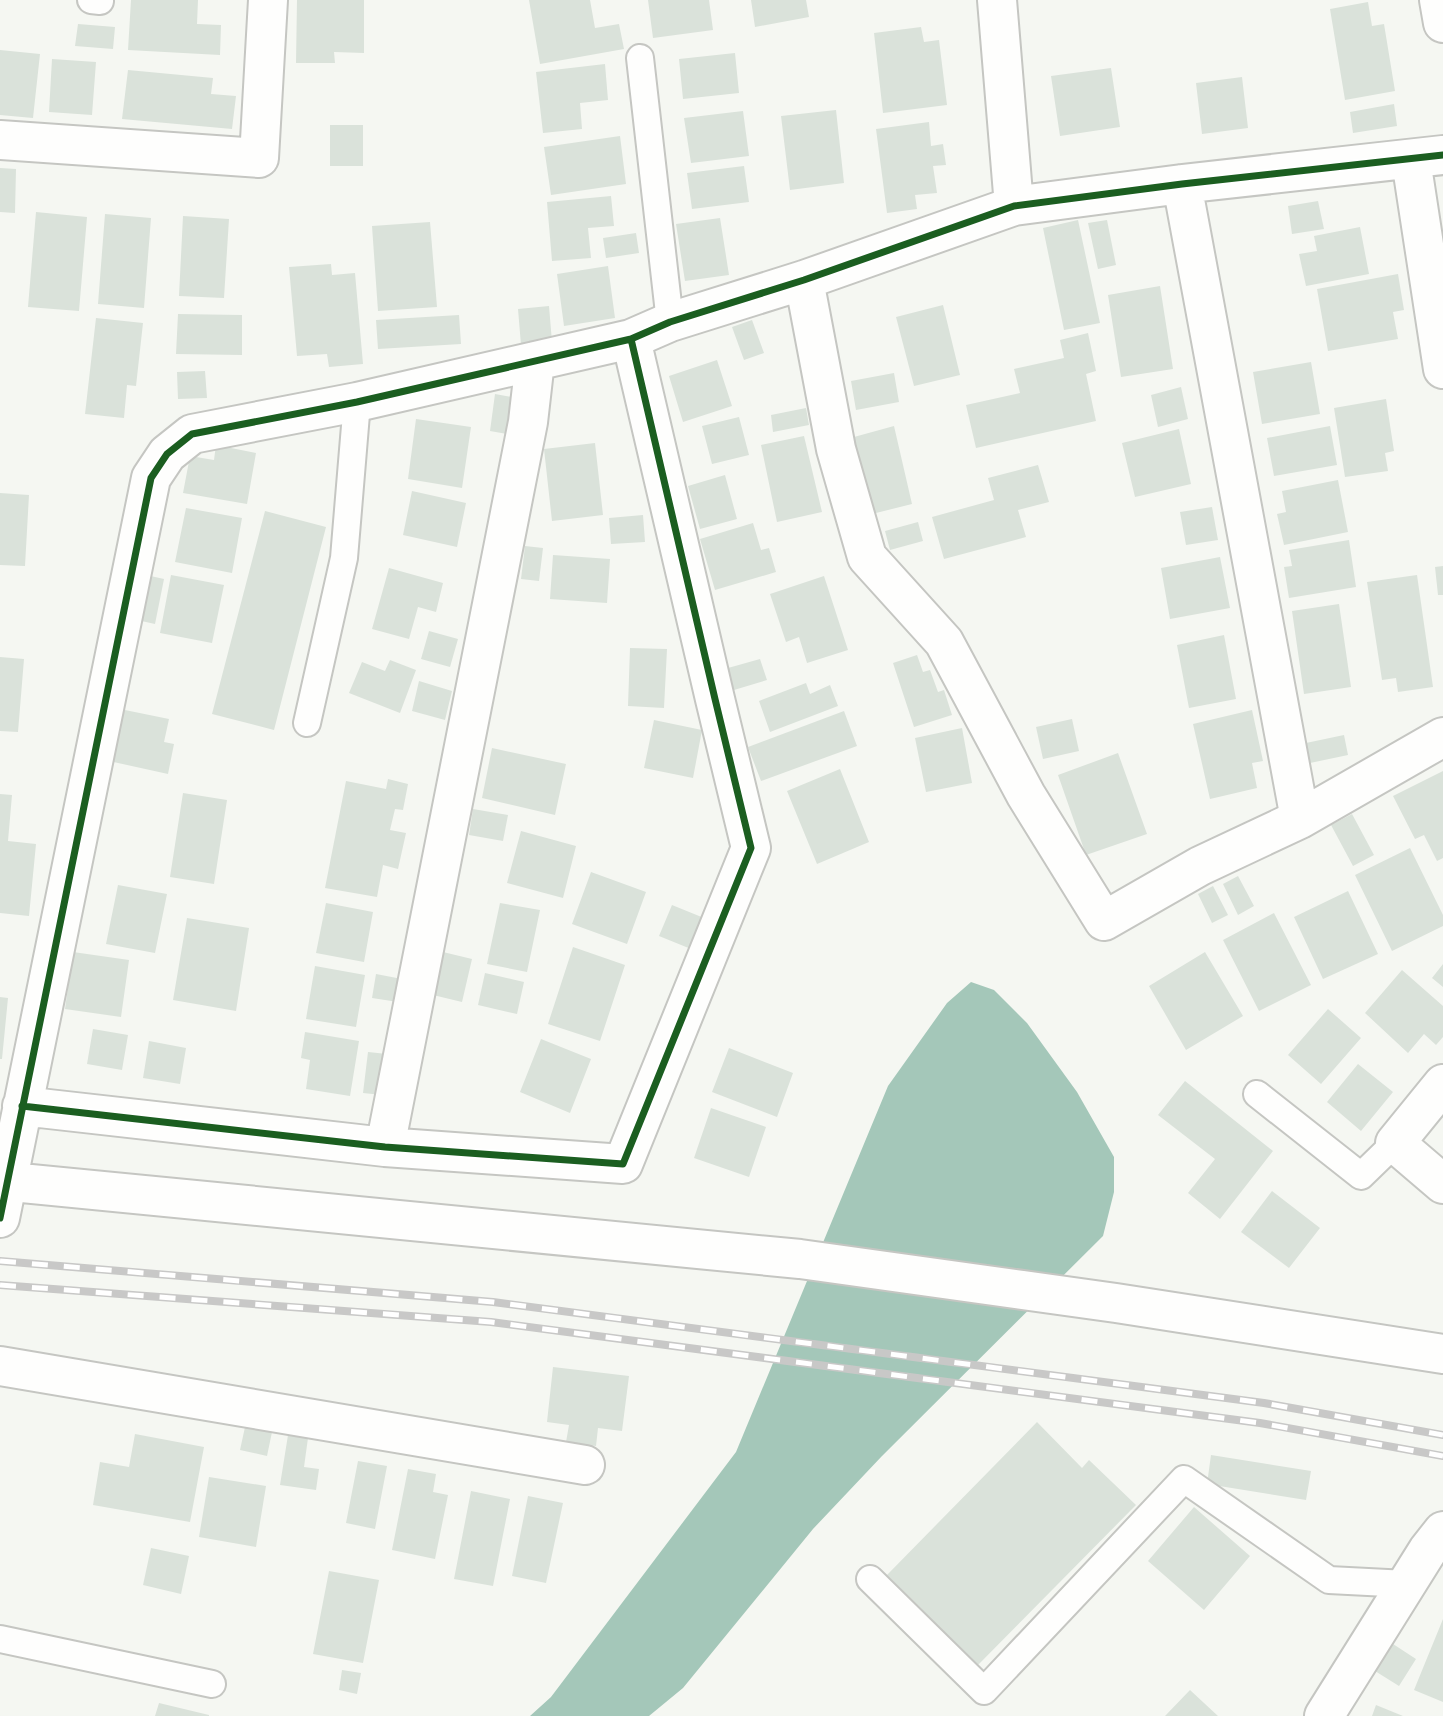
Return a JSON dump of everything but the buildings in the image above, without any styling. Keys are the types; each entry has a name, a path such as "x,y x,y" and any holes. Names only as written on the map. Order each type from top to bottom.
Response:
{"street":[{"path":"0,140 259,158 268,0"},
{"path":"997,0 1014,206"},
{"path":"1439,0 1443,23"},
{"path":"1443,369 1427,158 1182,184 1014,206 804,280 670,323 631,339 357,402 192,434 167,454 151,478 2,1194 800,1259 1116,1303 1443,1354"},
{"path":"1182,184 1300,819"},
{"path":"804,280 836,449 867,558 944,642 1026,795 1104,921 1200,866 1300,819 1443,737"},
{"path":"22,1106 385,1147 623,1164 751,848 631,339"},
{"path":"385,1147 528,422 536,361"},
{"path":"1443,1084 1395,1143 1443,1184"},
{"path":"0,1366 585,1465"},
{"path":"1324,1716 1407,1584 1438,1546"}],"lane":[{"path":"92,0 100,1"},
{"path":"640,58 670,323"},
{"path":"307,723 344,558 357,402"},
{"path":"1257,1094 1361,1176 1395,1143"},
{"path":"870,1579 984,1690 1184,1479 1329,1580 1407,1584"},
{"path":"0,1639 212,1684"}],"shaded area":[{"path":"971,982 994,990 1027,1023 1077,1092 1114,1157 1114,1192 1103,1236 882,1456 813,1529 683,1688 649,1716 530,1716 551,1697 736,1452 888,1086 947,1003"}],"railway":[{"path":"0,1261 493,1302 1264,1403 1443,1435"},
{"path":"0,1285 491,1322 1260,1423 1443,1456"}],"cycle path":[{"path":"0,1218 151,478 167,454 192,434 357,402 631,339 670,322 804,280 1014,206 1443,155"},
{"path":"22,1106 385,1147 623,1164 751,848 631,339"}]}
